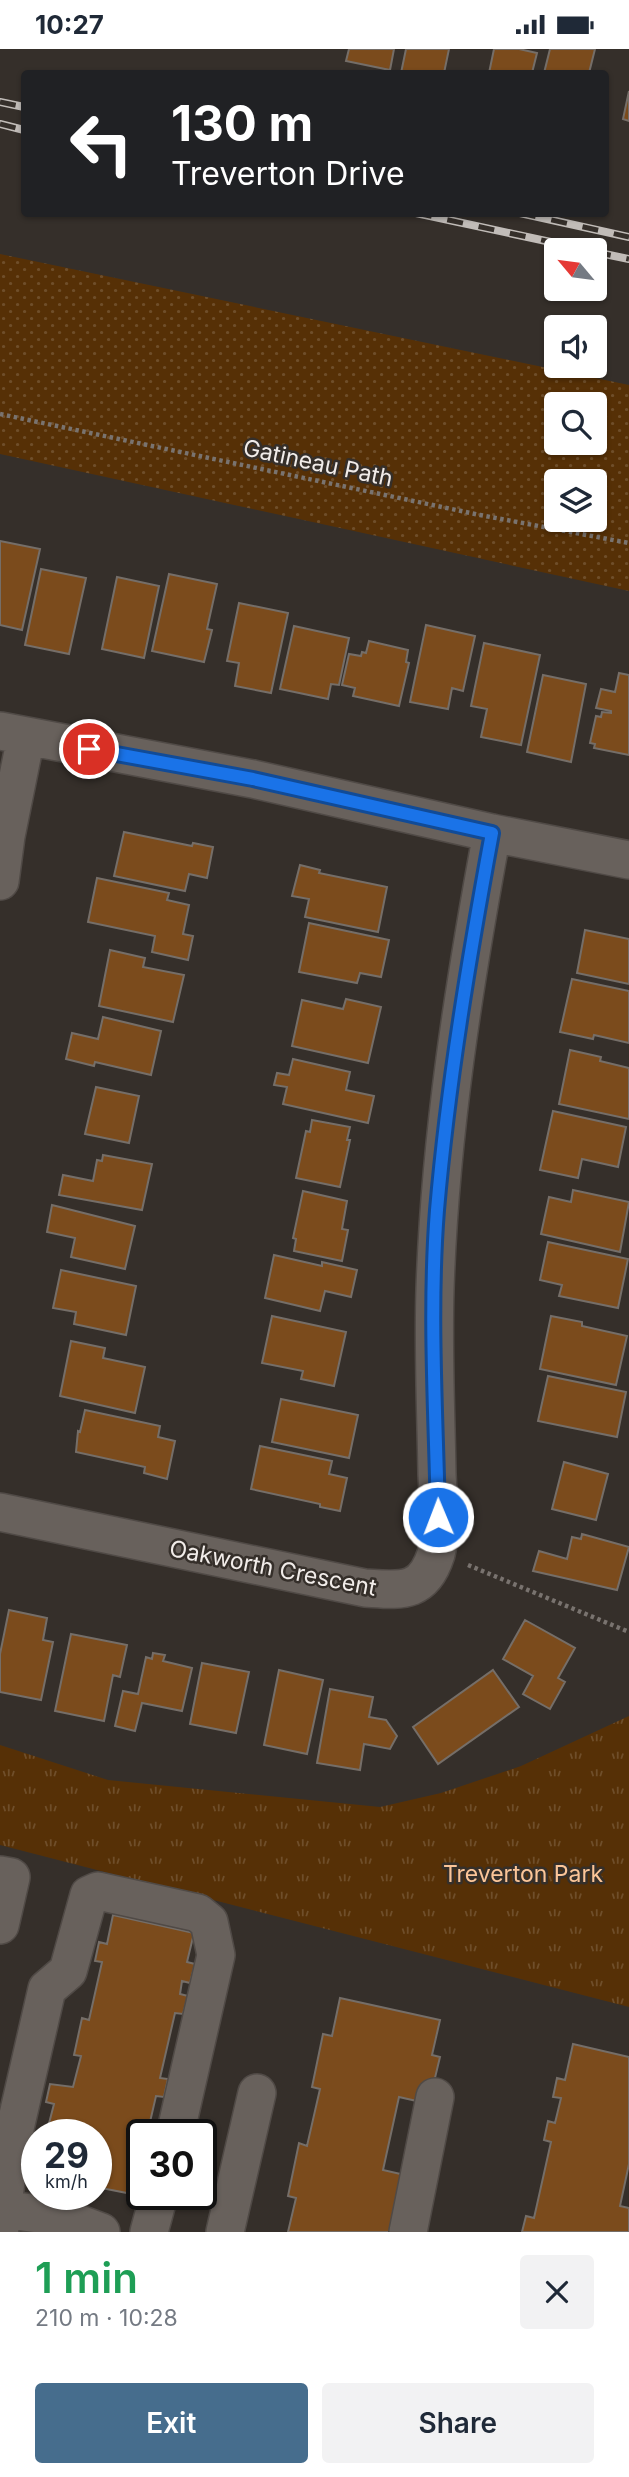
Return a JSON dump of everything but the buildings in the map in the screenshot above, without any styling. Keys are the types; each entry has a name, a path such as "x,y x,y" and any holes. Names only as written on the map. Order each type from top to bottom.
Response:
{"street":[{"path":"0,881 13,734 253,779 492,833 629,860"},
{"name":"Oakworth Crescent","path":"0,1512 365,1588 402,1591 425,1577 436,1552 438,1517 434,1319 437,1212 464,985 492,833"},
{"path":"0,1875 11,1877 0,1925"},
{"path":"101,2232 61,2217 1,2219 10,2150 47,1989 68,1972 89,1895 98,1891 198,1913 209,1922 216,1955 179,2119"},
{"path":"225,2232 257,2093"},
{"path":"408,2232 435,2097"},
{"path":"149,2232 155,2210"}],"path":[{"name":"Gatineau Path","path":"0,414 480,515 629,543"},
{"path":"436,1552 629,1632"}],"green space":[{"path":"0,254 544,367 544,378 595,378 629,385 629,591 0,454"},
{"name":"Treverton Park","path":"629,1716 629,2007 0,1845 0,1745 108,1780 380,1807 441,1793 521,1766"}],"railway":[{"path":"0,102 21,106"},
{"path":"0,124 21,129"},
{"path":"435,217 544,241"},
{"path":"538,217 629,237"},
{"path":"607,254 629,259"}],"route":[{"path":"89,749 253,779 492,833 464,985 437,1212 434,1319 438,1517"}]}
